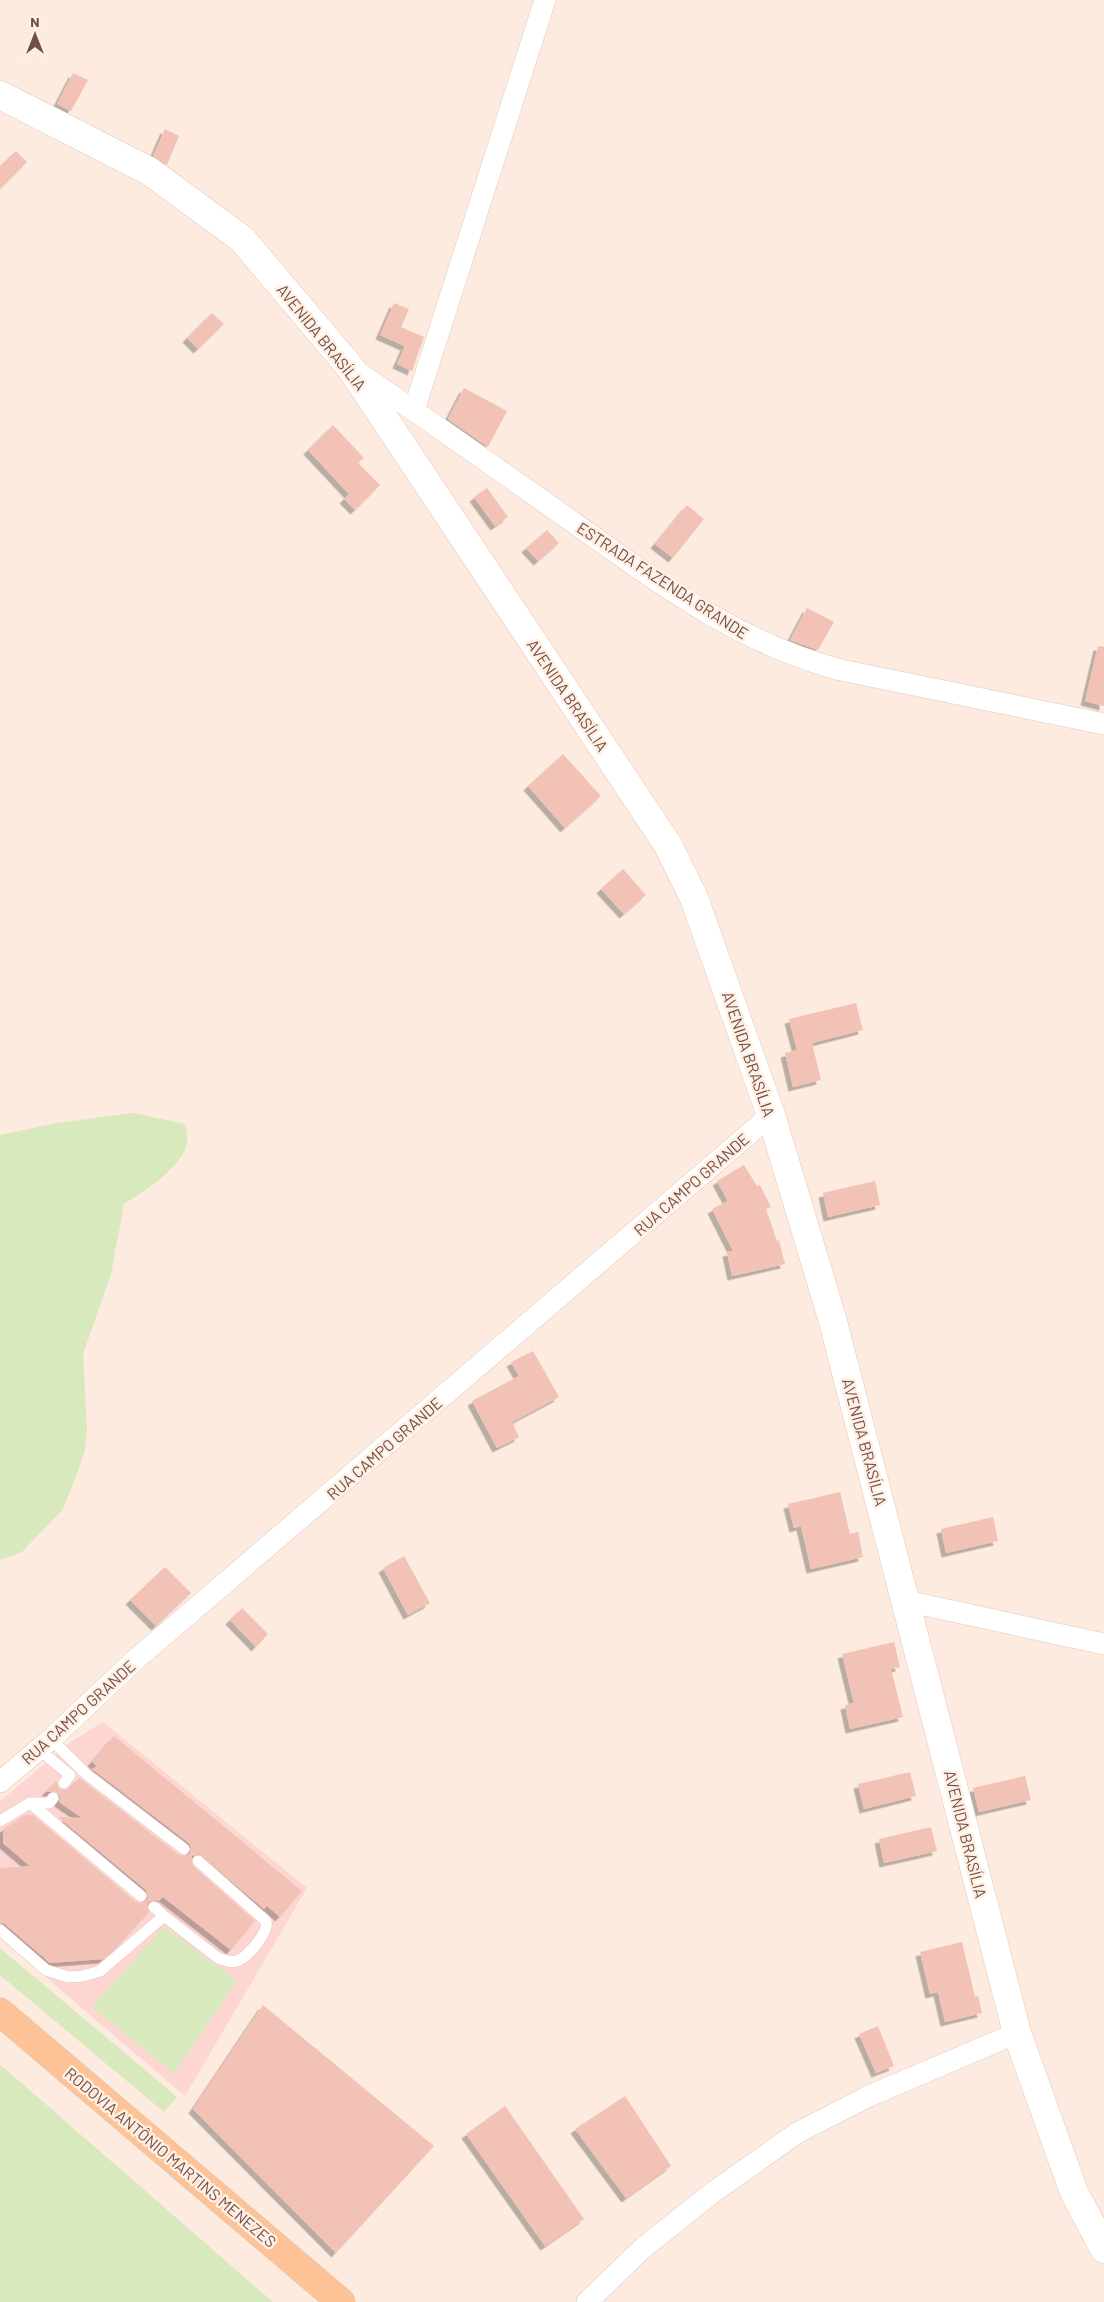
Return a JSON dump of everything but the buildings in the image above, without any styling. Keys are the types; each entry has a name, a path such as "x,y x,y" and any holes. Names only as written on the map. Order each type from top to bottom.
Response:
{"main road":[{"name":"AVENIDA BRASÍLIA","path":"0,96 148,171 242,239 350,367 668,845 694,898 771,1115 832,1318 1017,2033 1074,2192 1104,2249"},
{"name":"RODOVIA ANTÔNIO MARTINS MENEZES","path":"0,2012 341,2302"}],"street":[{"path":"414,410 545,0"},
{"name":"ESTRADA FAZENDA GRANDE","path":"350,367 637,567 736,630 779,651 809,662 841,670 1104,724"},
{"name":"RUA CAMPO GRANDE","path":"0,1782 135,1660 771,1115"},
{"path":"906,1601 1104,1644"},
{"path":"586,2302 642,2248 712,2194 797,2133 869,2096 1017,2033"}],"lane":[{"path":"44,1744 70,1775 64,1783"},
{"path":"44,1744 184,1849"},
{"path":"0,1821 16,1809 30,1802 49,1803 53,1798"},
{"path":"30,1802 141,1896"},
{"path":"154,1907 218,1958 227,1962 236,1961 248,1954 266,1930 267,1925 264,1917 198,1861"},
{"path":"0,1930 46,1970 68,1976 83,1976 100,1971 164,1916"}],"shaded area":[{"path":"103,1722 307,1888 185,2096 0,1938 0,1801 72,1741"}],"green space":[{"path":"133,1113 185,1124 187,1143 184,1152 170,1170 151,1186 124,1204 111,1274 83,1354 87,1430 85,1450 63,1509 22,1552 0,1560 0,1135 57,1123"},
{"path":"164,1927 237,1981 174,2073 91,2007"},
{"path":"0,1948 177,2097 164,2112 0,1975"},
{"path":"0,2065 3,2067 273,2302 0,2302"}]}
